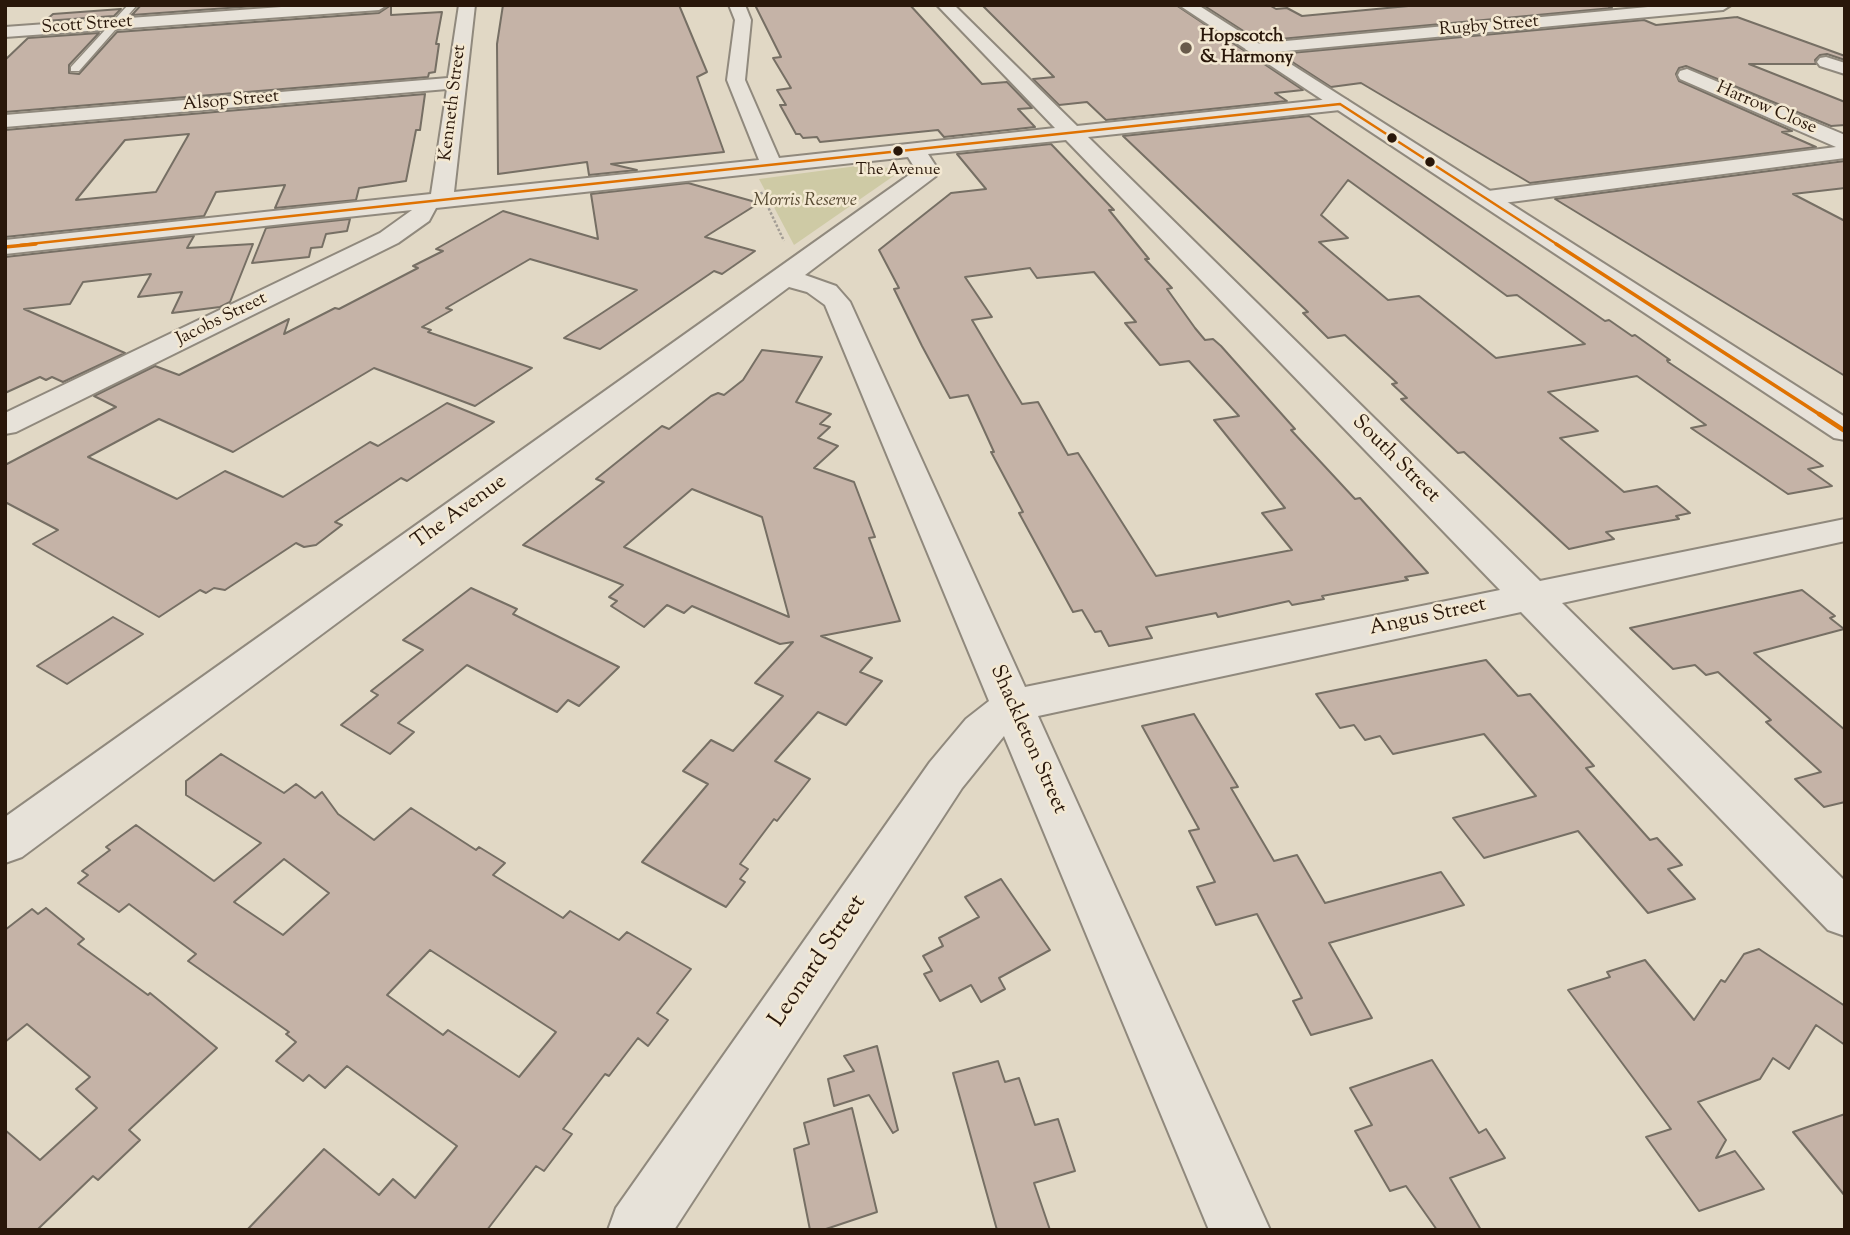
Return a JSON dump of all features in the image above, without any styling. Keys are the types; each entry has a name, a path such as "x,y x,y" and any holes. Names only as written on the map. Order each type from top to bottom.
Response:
{"street":[{"name":"Scott Street","path":"5,32 320,7 379,5"},
{"name":"Kenneth Street","path":"435,201 467,5"},
{"path":"737,5 743,20 736,80 772,166"},
{"name":"South Street","path":"946,5 1845,914"},
{"path":"1187,5 1845,430"},
{"name":"Rugby Street","path":"1254,49 1723,5"},
{"path":"1826,62 1845,69"},
{"name":"Harrow Close","path":"1687,75 1845,143"},
{"name":"Alsop Street","path":"5,121 456,83"},
{"path":"5,247 1340,104"},
{"name":"The Avenue","path":"5,843 786,261 928,171 915,150"},
{"path":"1488,198 1845,152"},
{"name":"Jacobs Street","path":"5,425 389,238 421,216 435,201"},
{"name":"Shackleton Street","path":"786,261 836,302 1240,1230"},
{"name":"Angus Street","path":"1012,706 1845,530"},
{"name":"Leonard Street","path":"638,1230 946,775 981,731 1012,706"}],"lane":[{"path":"75,69 133,5"}],"path":[{"path":"759,187 786,261"}],"green space":[{"name":"Morris Reserve","path":"857,166 890,168 895,171 895,175 794,245 759,179"}],"building":[{"path":"141,5 269,5 132,15"},
{"path":"391,5 391,15 442,12 436,44 439,44 435,72 429,73 428,77 5,112 5,60 28,38 99,33 69,65 69,73 79,74 117,32 379,13"},
{"path":"503,5 679,5 707,72 697,77 724,152 611,164 637,170 589,175 587,162 498,174 497,44"},
{"path":"755,5 910,5 982,84 1007,82 1032,108 1018,109 1035,127 944,137 938,130 820,142 817,137 803,138 796,134 780,105 786,105 777,90 791,88 773,58 781,57"},
{"path":"982,5 1176,5 1303,90 1275,93 1287,101 1106,120 1087,102 1059,105 1033,79 1054,77"},
{"path":"1203,5 1269,5 1276,9 1287,8 1302,16 1419,5 1606,5 1612,8 1259,41"},
{"path":"121,9 114,16 45,21 53,14"},
{"path":"1737,17 1845,56 1845,60 1827,54 1820,55 1815,60 1816,64 1749,64 1845,102 1845,125 1831,126 1686,66 1679,68 1676,74 1679,81 1792,131 1782,132 1816,147 1530,183 1361,83 1331,87 1280,54 1644,20 1656,25"},
{"path":"425,94 420,130 416,130 406,181 359,188 356,200 275,208 285,185 216,192 204,216 5,237 5,130","holes":["189,134 156,192 76,200 125,140"]},
{"path":"1309,116 1605,321 1609,320 1632,336 1635,335 1670,360 1667,360 1668,362 1823,466 1808,469 1832,486 1788,494 1691,428 1706,425 1637,376 1548,392 1598,431 1560,438 1624,492 1657,486 1690,513 1676,516 1679,519 1606,532 1614,539 1569,549 1464,452 1458,453 1401,399 1407,398 1392,384 1397,383 1345,335 1328,338 1303,313 1308,312 1123,136","holes":["1348,180 1507,296 1517,295 1585,344 1496,358 1419,296 1388,300 1319,242 1348,238 1321,215"]},
{"path":"1051,144 1114,210 1109,210 1149,259 1145,259 1172,288 1167,289 1205,340 1213,339 1221,346 1295,429 1291,430 1355,499 1360,498 1428,573 1405,577 1408,580 1322,596 1324,599 1292,605 1289,601 1218,617 1216,613 1146,627 1152,638 1109,646 1101,631 1095,632 1082,610 1073,612 1019,513 1023,512 991,452 994,452 968,395 950,398 894,289 899,288 879,250 951,193 986,189 957,154","holes":["1030,268 1037,278 1094,272 1136,322 1125,323 1160,365 1189,361 1239,416 1214,420 1285,508 1262,513 1292,550 1156,576 1078,453 1068,455 1038,402 1022,404 972,320 992,317 965,277"]},
{"path":"1845,161 1845,188 1793,194 1845,221 1845,376 1555,199"},
{"path":"688,183 759,203 705,237 755,251 722,274 714,271 600,349 564,338 637,290 530,259 446,308 452,310 422,327 431,330 428,332 532,368 475,406 374,368 233,452 159,419 88,457 177,499 225,471 283,497 370,442 378,446 447,403 494,422 407,481 401,478 335,522 342,525 316,545 304,547 296,543 225,590 214,588 206,593 200,590 159,617 33,544 58,530 5,502 5,465 116,407 94,396 155,366 179,375 289,319 284,334 418,268 413,266 443,251 436,249 503,211 598,239 591,194"},
{"path":"350,219 347,231 326,234 322,247 311,248 309,257 252,263 266,228"},
{"path":"194,236 187,248 253,244 230,302 220,307 172,313 182,292 138,297 151,274 83,282 70,304 24,309 125,353 63,382 52,377 46,380 40,377 5,393 5,257"},
{"path":"762,350 822,357 796,402 831,414 820,424 830,427 818,438 838,446 814,468 854,482 875,537 869,538 900,621 821,636 872,658 860,672 882,681 846,725 818,712 775,761 810,779 777,821 774,819 740,864 748,869 740,879 745,882 726,907 642,862 708,784 683,771 711,740 733,751 783,696 755,683 793,642 780,644 692,606 684,613 667,605 644,627 611,606 617,601 609,597 623,585 523,545 604,482 596,479 662,426 669,429 711,396 718,393 724,395 743,380","holes":["692,489 762,517 789,617 624,547"]},
{"path":"471,588 517,609 513,614 619,667 579,706 568,700 557,712 467,665 398,723 414,732 390,754 341,725 378,695 371,691 423,650 403,640"},
{"path":"1802,590 1835,616 1830,618 1844,629 1754,653 1845,730 1845,802 1824,807 1795,779 1821,772 1766,722 1771,720 1718,672 1706,675 1695,665 1673,669 1630,628"},
{"path":"113,617 143,634 67,684 37,666"},
{"path":"1486,660 1518,696 1530,694 1594,766 1586,768 1650,840 1657,838 1682,865 1668,869 1695,899 1648,913 1578,831 1484,858 1453,818 1536,796 1484,734 1393,754 1380,736 1365,740 1354,725 1340,728 1316,694"},
{"path":"1194,714 1238,787 1231,788 1274,861 1297,855 1325,903 1441,872 1464,905 1329,943 1372,1018 1311,1035 1293,1001 1302,998 1257,914 1216,925 1197,887 1215,882 1189,831 1199,829 1142,726"},
{"path":"221,754 284,793 296,784 315,798 322,792 338,814 374,840 411,808 476,850 479,847 505,863 493,875 563,918 570,911 619,940 627,932 691,969 657,1013 668,1020 648,1046 638,1038 609,1076 605,1074 563,1129 572,1134 544,1171 536,1166 487,1230 247,1230 324,1149 379,1195 393,1179 415,1198 457,1146 347,1066 325,1088 309,1075 303,1081 276,1061 296,1042 286,1034 289,1032 188,961 196,954 129,904 119,912 78,883 88,875 82,871 110,850 106,847 136,825 214,881 261,843 186,795 186,781","holes":["284,859 329,893 283,935 234,902","430,950 556,1032 519,1077 448,1030 443,1035 387,995"]},
{"path":"1001,879 1050,950 999,978 1005,989 981,1002 971,985 940,1001 924,974 932,971 923,956 943,946 939,938 979,917 965,897"},
{"path":"46,908 84,939 78,944 148,995 150,993 217,1048 129,1130 140,1140 98,1180 93,1176 37,1230 5,1230 5,1130 40,1160 97,1108 76,1089 90,1077 27,1024 5,1042 5,930 32,909 38,914"},
{"path":"1759,949 1845,1006 1845,1045 1816,1025 1789,1069 1773,1058 1760,1079 1698,1102 1726,1140 1716,1158 1735,1151 1764,1189 1699,1211 1646,1137 1671,1129 1568,990 1610,977 1607,972 1645,960 1694,1020 1721,980 1725,982 1744,954"},
{"path":"877,1046 898,1130 893,1133 869,1095 834,1106 828,1079 854,1071 844,1056"},
{"path":"1432,1060 1479,1133 1486,1129 1505,1158 1450,1178 1481,1230 1437,1230 1406,1186 1390,1191 1355,1131 1372,1125 1350,1088"},
{"path":"998,1061 1005,1082 1019,1078 1035,1125 1058,1119 1075,1171 1034,1183 1050,1230 997,1230 953,1073"},
{"path":"852,1108 877,1212 823,1230 810,1230 794,1149 809,1144 804,1123"},
{"path":"1845,1114 1845,1196 1793,1132"}],"transit line":[{"path":"1340,104 1845,431"},
{"path":"5,247 1340,104"}],"place":[{"name":"Hopscotch & Harmony","path":"1186,48"},
{"name":"The Avenue","path":"898,151"}]}
